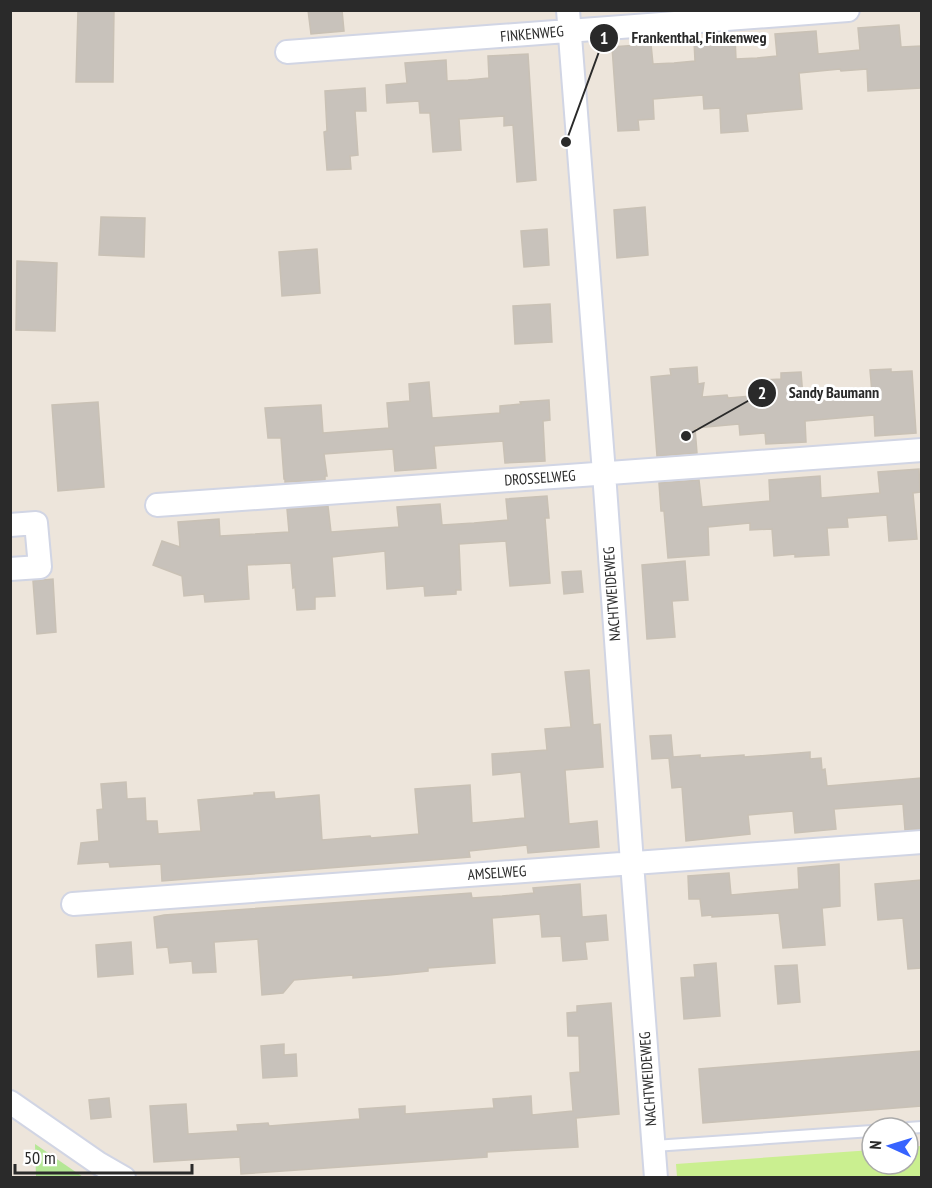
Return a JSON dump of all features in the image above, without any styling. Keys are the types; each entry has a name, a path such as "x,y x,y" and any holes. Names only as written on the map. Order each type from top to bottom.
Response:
{"street":[{"name":"FINKENWEG","path":"287,52 314,51 569,21 848,10"},
{"name":"NACHTWEIDEWEG","path":"569,21 656,1178"},
{"name":"DROSSELWEG","path":"158,504 921,450"},
{"path":"10,525 36,523 40,567 10,569"},
{"name":"AMSELWEG","path":"73,904 921,842"},
{"path":"10,1102 98,1163 124,1178"}],"lane":[{"path":"654,1146 860,1132"}],"green space":[{"path":"35,1144 83,1177 36,1177"},
{"path":"920,1146 921,1177 677,1177 676,1164 860,1151 860,1176 920,1176"}],"building":[{"path":"78,10 114,10 113,82 76,82"},
{"path":"308,10 342,10 344,31 311,34"},
{"path":"899,25 901,47 921,46 921,88 868,91 867,69 799,73 802,109 746,114 748,131 721,133 720,108 704,109 703,95 653,99 654,119 638,120 639,130 618,131 612,47 651,44 653,64 674,63 695,61 694,41 735,37 736,59 757,58 777,56 775,34 816,31 818,54 860,50 858,28"},
{"path":"528,54 536,180 517,182 513,125 504,126 504,116 459,119 461,150 433,152 430,113 420,113 419,101 387,103 386,85 407,83 405,63 446,60 447,81 468,80 489,78 488,56"},
{"path":"365,88 366,111 355,111 358,155 350,156 351,169 327,170 324,132 327,131 325,91"},
{"path":"645,207 648,255 617,258 614,210"},
{"path":"101,217 145,218 144,257 99,255"},
{"path":"547,229 549,265 524,267 521,231"},
{"path":"317,249 320,293 282,296 279,252"},
{"path":"17,261 57,263 55,331 16,330"},
{"path":"550,304 552,342 515,344 513,306"},
{"path":"697,367 698,384 704,383 702,397 727,395 728,398 765,395 764,380 781,379 781,373 801,372 803,397 872,393 870,370 912,371 916,433 875,436 874,415 805,421 806,442 766,444 765,433 740,435 739,424 695,428 697,453 657,456 651,377 671,375 670,369"},
{"path":"429,382 432,418 500,413 500,406 549,400 550,420 543,421 545,461 505,463 503,441 434,446 436,468 395,471 393,449 324,454 327,476 325,480 285,482 281,438 268,438 265,408 321,405 323,433 389,428 387,403 410,401 409,384"},
{"path":"98,402 104,487 58,491 52,405"},
{"path":"919,469 920,492 913,493 917,539 889,541 887,515 847,518 848,527 827,528 829,555 774,556 772,529 750,530 750,523 708,527 709,555 668,558 659,483 699,480 702,507 770,501 769,480 820,476 821,498 880,493 878,472"},
{"path":"547,496 549,518 545,518 550,583 510,586 506,541 459,544 461,590 456,590 456,594 425,596 424,586 387,589 385,551 332,557 335,596 315,597 315,609 297,610 291,563 247,565 249,599 205,602 204,594 184,596 182,576 153,565 162,541 180,547 178,522 219,519 220,536 289,532 287,509 328,506 331,532 399,527 397,507 440,504 442,525 474,523 508,520 506,499"},
{"path":"685,561 688,600 672,601 675,637 647,639 642,565"},
{"path":"581,571 583,592 564,594 562,572"},
{"path":"53,579 56,632 37,634 33,581"},
{"path":"589,670 593,725 600,724 603,767 565,770 569,824 597,821 599,847 528,853 527,845 469,851 470,857 162,881 161,864 110,867 109,862 78,864 81,843 99,841 97,810 103,809 101,784 126,782 127,799 145,798 146,821 157,821 158,834 201,831 198,800 274,792 275,799 319,795 322,840 419,834 415,789 470,785 472,823 525,818 521,772 493,775 492,754 547,750 545,729 571,727 565,672"},
{"path":"671,735 673,757 744,755 744,757 810,752 810,759 821,758 827,786 921,778 921,829 905,830 903,804 834,809 836,829 795,833 793,811 748,815 750,834 686,841 682,787 672,788 669,758 652,759 650,736"},
{"path":"839,864 840,906 822,908 825,945 783,948 779,913 702,916 700,899 689,899 688,876 729,873 731,895 799,889 798,868"},
{"path":"921,880 921,968 908,969 903,918 878,920 875,884"},
{"path":"580,884 582,917 606,915 608,940 585,942 587,959 563,961 561,936 542,937 540,914 492,918 495,963 428,968 428,971 389,975 353,978 353,975 294,980 283,993 262,995 258,939 214,942 216,972 193,973 192,961 170,963 168,947 157,948 154,917 164,915 471,893 472,898 502,896 534,893 533,888"},
{"path":"131,942 133,974 98,977 96,945"},
{"path":"716,963 720,1016 684,1019 681,978 695,977 694,965"},
{"path":"797,965 800,1002 778,1004 775,966"},
{"path":"611,1003 619,1114 576,1118 578,1147 487,1152 487,1157 241,1174 240,1157 154,1162 150,1106 186,1104 188,1134 238,1131 237,1125 268,1123 269,1126 360,1119 359,1109 405,1106 405,1114 494,1108 493,1099 531,1096 532,1115 573,1111 570,1073 580,1072 579,1036 568,1036 567,1013 577,1012 577,1006"},
{"path":"284,1044 284,1055 296,1054 297,1076 263,1078 261,1046"},
{"path":"921,1051 921,1106 703,1123 699,1069"},
{"path":"109,1098 111,1117 91,1119 89,1100"}],"place":[{"name":"Frankenthal, Finkenweg","path":"566,142"},
{"name":"Sandy Baumann","path":"686,436"}]}
